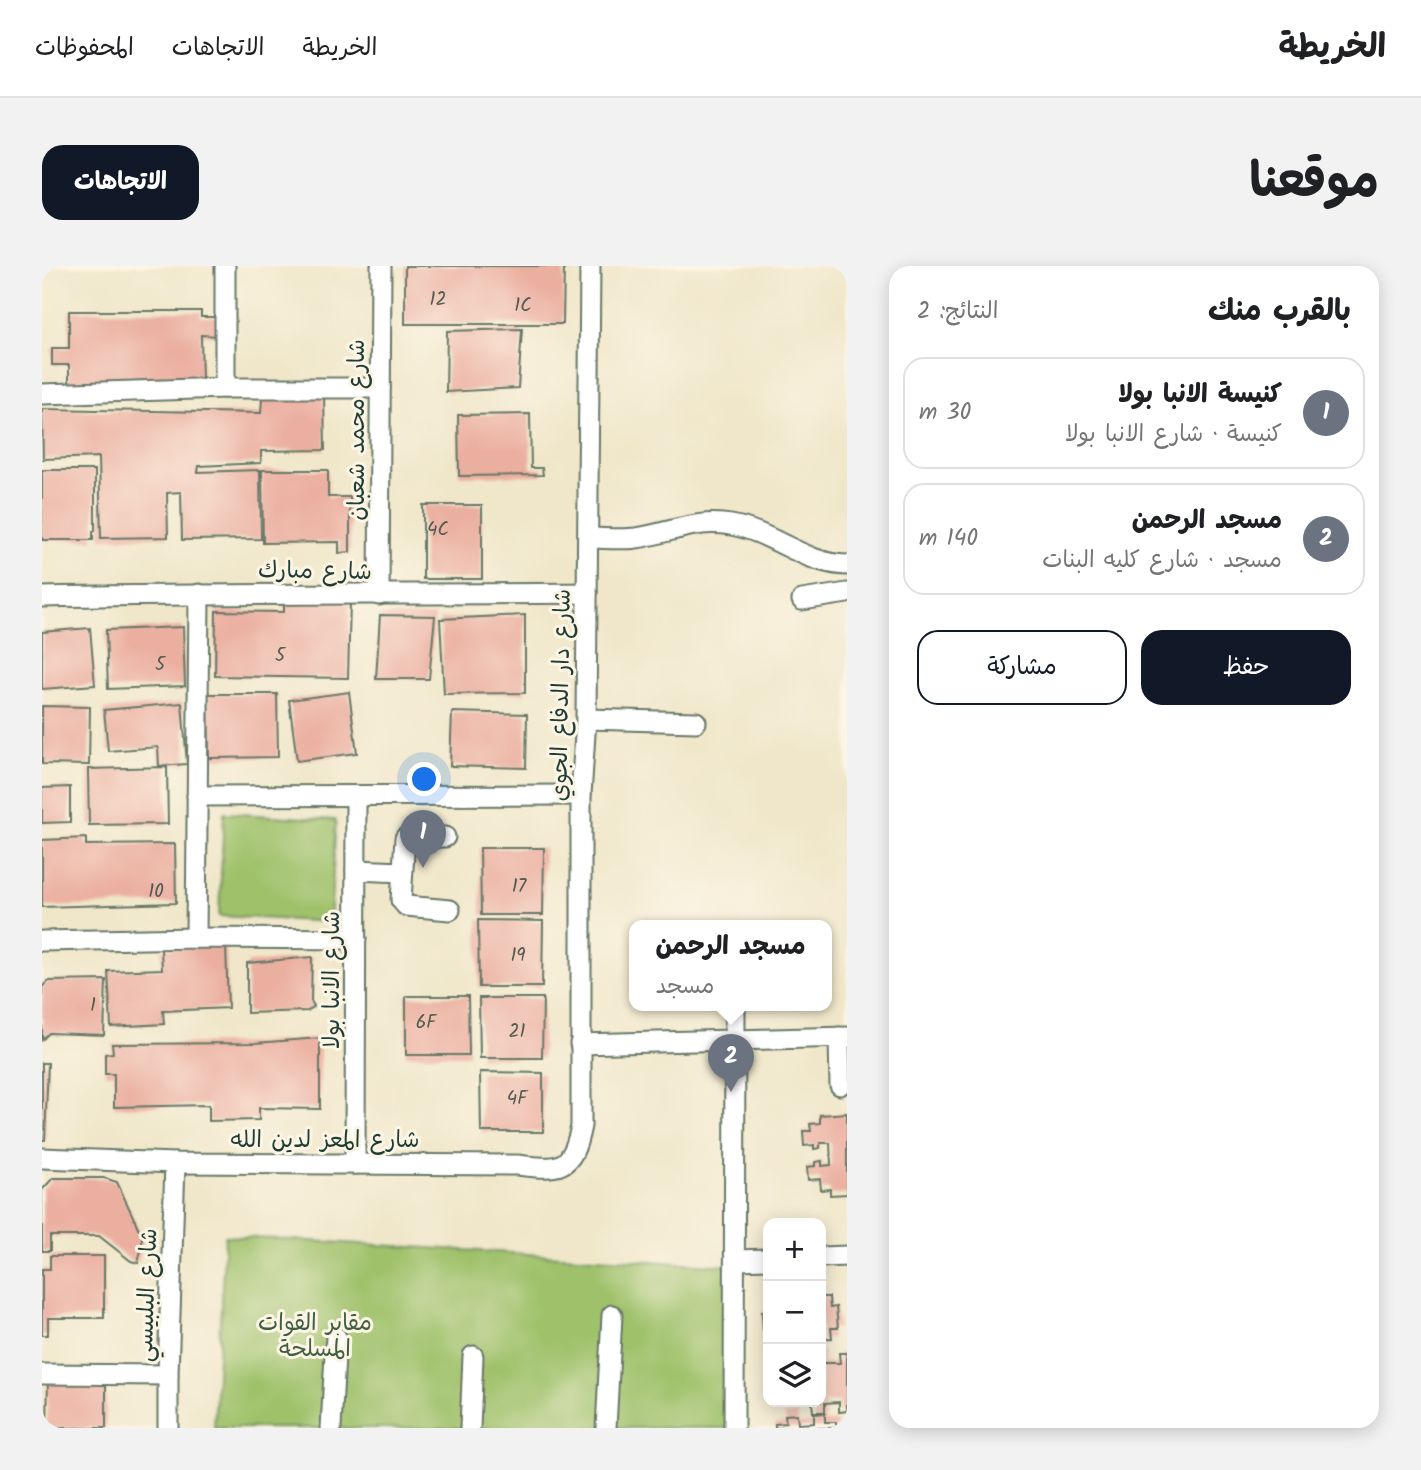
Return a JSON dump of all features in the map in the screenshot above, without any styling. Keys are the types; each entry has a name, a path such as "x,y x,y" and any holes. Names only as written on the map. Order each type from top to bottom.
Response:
{"street":[{"path":"225,266 225,388"},
{"name":"شارع محمد شعبان","path":"379,595 381,266"},
{"name":"شارع دار الدفاع الجوي","path":"581,1126 582,796 586,719 590,266"},
{"path":"42,394 225,388 380,388"},
{"path":"588,538 637,538 695,524 728,525 761,533 813,559 847,565"},
{"path":"196,938 199,593"},
{"name":"شارع مبارك","path":"42,597 199,593 587,593"},
{"path":"802,600 847,593"},
{"path":"586,719 696,722"},
{"path":"197,796 582,796"},
{"name":"شارع الانبا بولا","path":"355,1164 356,797"},
{"path":"445,837 405,838 401,900 403,905 450,910"},
{"path":"356,870 402,872"},
{"path":"42,941 356,939"},
{"path":"734,1428 735,1011"},
{"path":"580,1044 843,1037 839,1085"},
{"name":"شارع المعز لدين الله","path":"42,1158 175,1163 517,1165 543,1168 562,1165 576,1152 581,1126"},
{"name":"شارع البلبيسي","path":"168,1428 175,1163"},
{"path":"826,1257 847,1256"},
{"path":"735,1260 763,1259"},
{"path":"606,1428 612,1315"},
{"path":"331,1428 336,1336"},
{"path":"470,1428 473,1356"},
{"path":"42,1374 168,1375"}],"green space":[{"path":"224,813 336,820 330,922 219,916"},
{"name":"مقابر القوات المسلحة","path":"225,1236 730,1266 730,1428 214,1428"}],"building":[{"path":"405,266 564,266 563,324 405,324"},
{"path":"69,311 201,311 201,317 220,317 220,336 201,335 202,382 69,383 69,365 52,365 52,348 69,348"},
{"path":"522,329 518,388 446,392 447,331"},
{"path":"324,394 325,450 261,451 261,463 199,466 198,472 260,470 261,539 182,540 181,492 167,493 168,537 101,538 99,457 43,459 42,409 261,413 262,397"},
{"path":"530,414 531,468 542,468 543,475 459,476 458,415"},
{"path":"42,470 95,470 93,540 42,540"},
{"path":"262,470 328,470 328,497 350,497 350,552 339,553 339,542 263,543"},
{"path":"423,505 482,505 482,579 423,579"},
{"path":"284,599 350,600 348,678 215,676 216,611 284,612"},
{"path":"380,615 435,616 429,679 376,679"},
{"path":"525,615 525,693 444,694 440,619"},
{"path":"183,627 185,686 108,689 106,630"},
{"path":"90,628 95,685 42,689 42,632"},
{"path":"349,692 357,753 297,761 289,700"},
{"path":"208,694 277,694 278,757 209,758"},
{"path":"182,703 187,764 159,766 158,747 108,751 104,710"},
{"path":"42,706 90,707 89,765 42,764"},
{"path":"452,712 527,714 526,768 450,766"},
{"path":"167,767 168,824 89,825 88,769"},
{"path":"70,787 70,822 42,823 42,788"},
{"path":"86,838 86,845 175,844 176,903 42,907 42,840"},
{"path":"480,848 544,848 543,915 481,915"},
{"path":"478,920 543,921 542,987 479,987"},
{"path":"226,946 228,1008 163,1011 164,1024 111,1027 108,971 162,969 161,949"},
{"path":"312,957 311,1001 314,1006 308,1011 247,1013 247,963"},
{"path":"106,980 104,1035 49,1033 42,1040 42,987 48,981"},
{"path":"406,996 468,996 469,1055 406,1055"},
{"path":"479,998 543,998 542,1058 480,1058"},
{"path":"320,1038 320,1109 259,1108 259,1120 209,1121 209,1105 114,1107 114,1074 105,1074 105,1054 113,1053 112,1044 255,1043"},
{"path":"42,1063 48,1063 45,1140 42,1140"},
{"path":"480,1072 543,1073 543,1132 481,1132"},
{"path":"847,1113 847,1194 830,1195 830,1189 821,1190 820,1179 808,1180 807,1167 822,1161 822,1166 831,1165 830,1143 820,1143 820,1148 814,1149 814,1145 804,1146 803,1131 811,1131 810,1124 820,1123 820,1115"},
{"path":"53,1178 104,1178 117,1182 142,1236 138,1263 131,1261 99,1236 50,1236 50,1251 42,1251 42,1190"},
{"path":"50,1256 104,1256 104,1318 48,1318 48,1335 42,1335 42,1269 50,1269"},
{"path":"826,1297 829,1297 830,1308 836,1307 838,1328 831,1328 832,1338 826,1339"},
{"path":"839,1353 847,1353 847,1411 839,1412 839,1402 826,1403 826,1363 840,1363"},
{"path":"48,1377 106,1378 106,1428 47,1428"},
{"path":"812,1407 825,1407 825,1412 813,1412"},
{"path":"825,1413 825,1422 836,1422 837,1428 775,1428 775,1424 786,1423 785,1415 797,1414 798,1424 814,1423 814,1414"}],"place":[{"name":"كنيسة الانبا بولا","path":"423,868"},
{"name":"مسجد الرحمن","path":"731,1092"}]}
